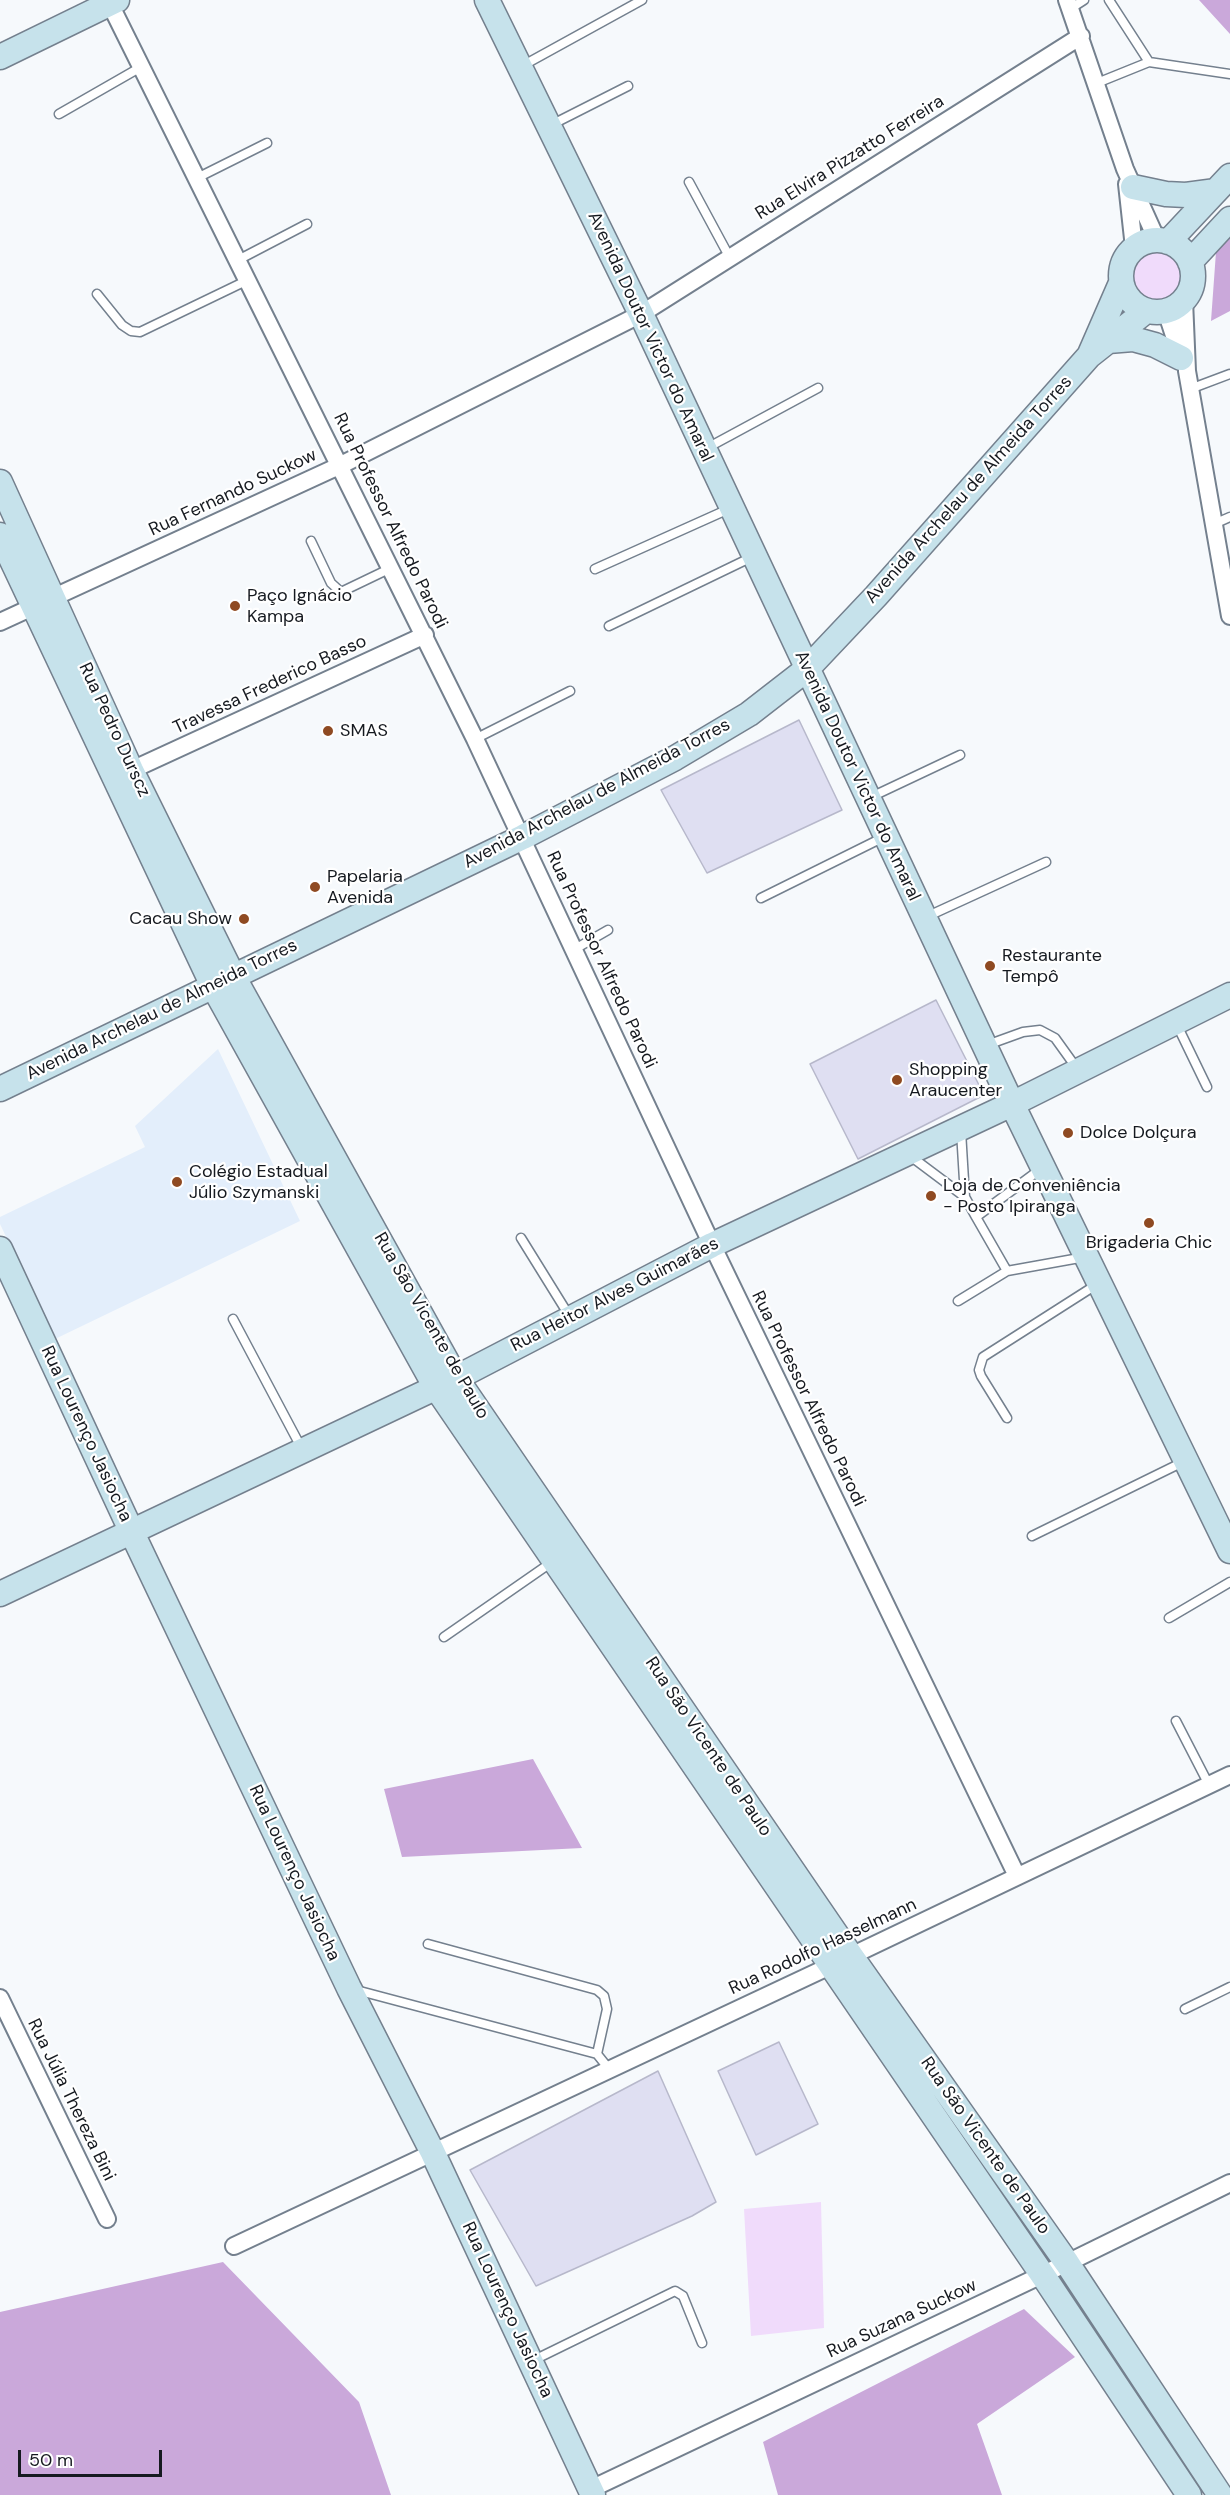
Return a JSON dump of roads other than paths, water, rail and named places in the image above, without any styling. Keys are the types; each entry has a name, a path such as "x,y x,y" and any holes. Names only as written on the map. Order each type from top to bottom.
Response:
{"main road":[{"name":"Avenida Doutor Victor do Amaral","path":"487,0 641,314 984,1046 1230,1551"},
{"path":"0,57 111,1"},
{"path":"1129,178 1186,195 1223,183"},
{"path":"1162,241 1223,183"},
{"path":"1190,262 1230,219"},
{"path":"1162,241 1185,253 1193,275 1191,289 1165,307 1130,300 1121,283 1121,270 1125,258 1134,248 1145,242 1162,241"},
{"name":"Avenida Archelau de Almeida Torres","path":"1089,356 1121,283"},
{"name":"Avenida Archelau de Almeida Torres","path":"0,1089 523,837 675,758 749,714 807,669 876,596 1089,356 1108,341 1165,307"},
{"path":"1108,341 1133,339 1155,345 1184,365"},
{"name":"Rua Pedro Durscz","path":"0,482 44,601 123,774 223,981"},
{"name":"Rua Pedro Durscz","path":"0,535 44,601"},
{"name":"Rua São Vicente de Paulo","path":"223,981 446,1382 554,1560 841,1961 1067,2263 1220,2495"},
{"name":"Rua Heitor Alves Guimarães","path":"0,1594 446,1382 712,1245 1012,1104 1230,995"},
{"name":"Rua Lourenço Jasiocha","path":"0,1249 131,1530 350,1989 432,2151 592,2492"},
{"name":"Rua São Vicente de Paulo","path":"446,1382 841,1961 1042,2274 1189,2495"},
{"path":"1089,2345 1112,2331"}],"street":[{"name":"Rua Professor Alfredo Parodi","path":"111,1 141,67 341,465 523,837 712,1245 1017,1876"},
{"path":"1074,3 1081,36 1129,178 1162,241"},
{"name":"Rua Elvira Pizzatto Ferreira","path":"641,314 1081,36"},
{"path":"1129,178 1134,248"},
{"path":"1165,307 1190,389 1230,616"},
{"name":"Rua Fernando Suckow","path":"0,622 341,465 641,314"},
{"name":"Travessa Frederico Basso","path":"123,774 425,635"},
{"name":"Rua Rodolfo Hasselmann","path":"234,2246 432,2151 841,1961 1230,1774"},
{"name":"Rua Júlia Thereza Bini","path":"0,1998 106,2219"},
{"name":"Rua Suzana Suckow","path":"592,2492 1230,2183"}],"lane":[{"path":"520,67 642,0"},
{"path":"1109,0 1149,62"},
{"path":"1097,83 1149,62 1230,74"},
{"path":"59,114 141,67"},
{"path":"549,126 628,86"},
{"path":"197,178 267,143"},
{"path":"689,182 730,258"},
{"path":"238,260 307,224"},
{"path":"97,294 122,325 131,331 140,332 248,280"},
{"path":"1190,389 1230,374"},
{"path":"704,450 818,388"},
{"path":"595,569 731,508"},
{"path":"1214,524 1230,517"},
{"path":"311,541 331,583 341,592 392,568"},
{"path":"609,626 754,556"},
{"path":"475,739 570,691"},
{"path":"868,799 960,754"},
{"path":"761,898 886,837"},
{"path":"924,918 1046,862"},
{"path":"574,949 608,930"},
{"path":"1175,1022 1207,1088"},
{"path":"984,1046 1023,1032 1040,1030 1055,1038 1078,1070"},
{"path":"961,1127 965,1197"},
{"path":"906,1153 965,1197 1007,1270"},
{"path":"976,1217 1043,1167"},
{"path":"521,1238 570,1318"},
{"path":"957,1301 1007,1270 1087,1257"},
{"path":"1007,1418 981,1376 979,1370 983,1357 1099,1282"},
{"path":"233,1319 302,1449"},
{"path":"1032,1536 1186,1461"},
{"path":"444,1637 554,1560"},
{"path":"1169,1618 1230,1582"},
{"path":"1176,1721 1209,1785"},
{"path":"428,1944 597,1990 604,1996 607,2009 597,2054"},
{"path":"1185,2009 1230,1987"},
{"path":"350,1989 597,2054 609,2069"},
{"path":"531,2362 675,2291 682,2296 702,2343"}],"place":[{"name":"Paço Ignácio Kampa","path":"235,606"},
{"name":"SMAS","path":"328,731"},
{"name":"Papelaria Avenida","path":"315,887"},
{"name":"Cacau Show","path":"244,919"},
{"name":"Restaurante Tempô","path":"990,966"},
{"name":"Shopping Araucenter","path":"897,1080"},
{"name":"Dolce Dolçura","path":"1068,1133"},
{"name":"Colégio Estadual Júlio Szymanski","path":"177,1182"},
{"name":"Loja de Conveniência - Posto Ipiranga","path":"931,1196"},
{"name":"Brigaderia Chic","path":"1149,1223"}]}
